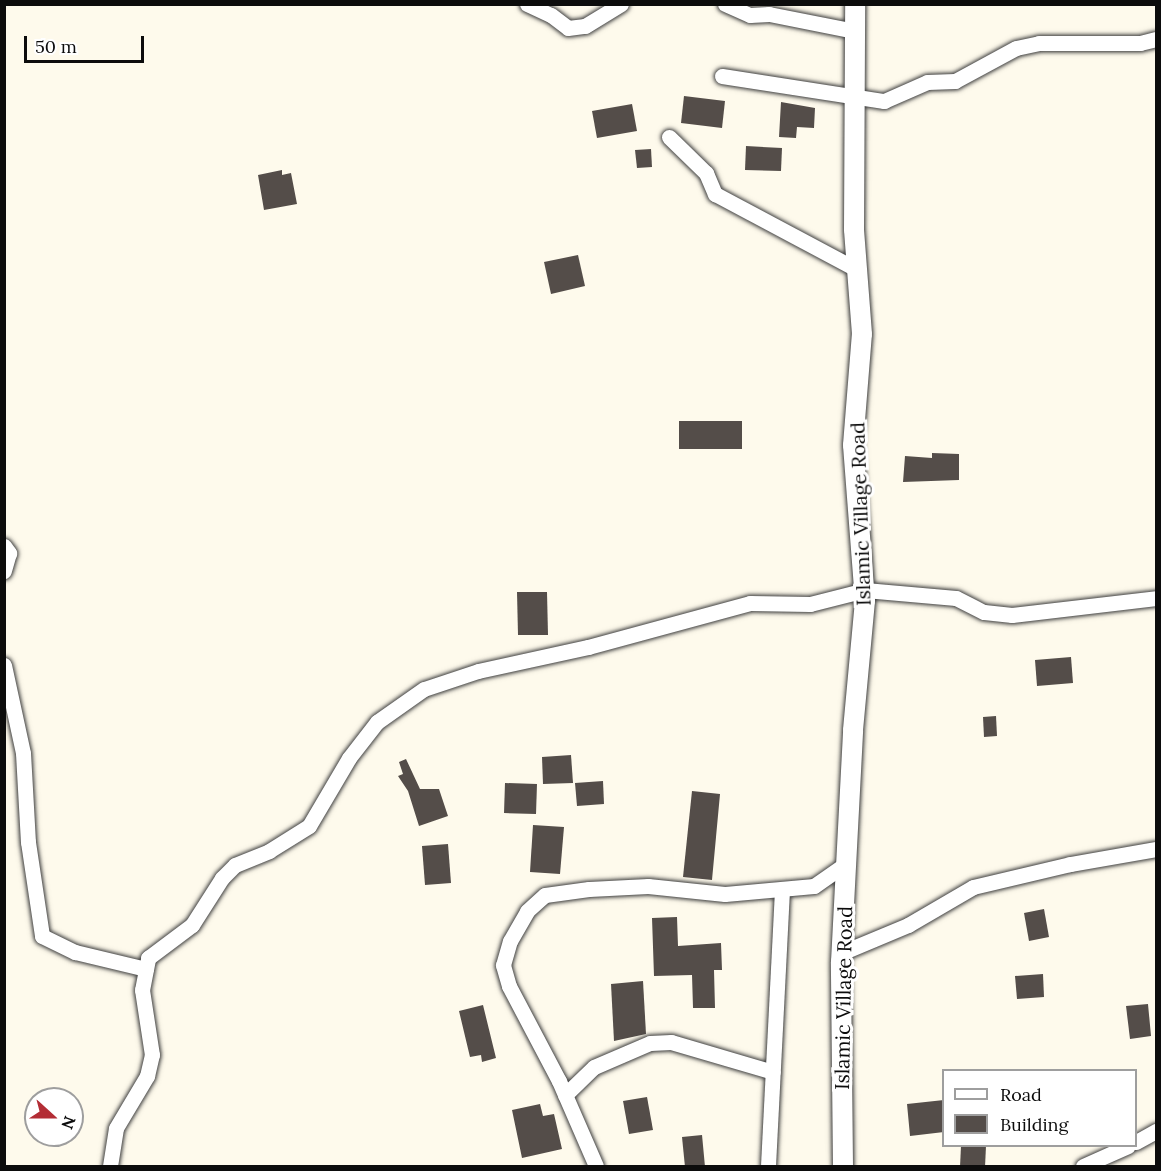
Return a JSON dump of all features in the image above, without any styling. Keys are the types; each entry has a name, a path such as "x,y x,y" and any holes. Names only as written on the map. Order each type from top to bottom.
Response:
{"street":[{"path":"527,4 551,15 568,28 585,26 621,4"},
{"path":"725,4 750,15 769,14 855,31"},
{"name":"Islamic Village Road","path":"843,1167 841,953 865,590 853,445 862,334 854,229 855,4"},
{"path":"722,76 855,94 884,101 927,82 955,81 1016,48 1040,43 1140,43 1156,39"},
{"path":"669,137 706,173 715,194 858,270"},
{"path":"4,546 9,553 4,571"},
{"path":"110,1167 116,1128 147,1077 152,1055 142,990 148,958 192,925 222,878 235,865 269,851 309,826 349,758 377,722 424,689 478,671 588,648 750,603 810,604 865,590 956,598 984,612 1012,615 1156,598"},
{"path":"4,665 23,753 27,842 42,936 75,952 146,969"},
{"path":"841,953 908,925 973,887 1070,864 1156,849"},
{"path":"596,1167 565,1095 509,986 503,965 510,941 527,911 546,895 589,889 648,886 725,894 783,890 814,885 846,864"},
{"path":"768,1167 783,890"},
{"path":"565,1095 594,1067 650,1043 671,1042 773,1072"},
{"path":"1137,1141 1156,1131"},
{"path":"1083,1167 1126,1147"}],"building":[{"path":"684,96 725,101 722,128 681,123"},
{"path":"781,102 815,108 814,128 797,127 796,138 779,137"},
{"path":"632,104 637,131 597,138 592,111"},
{"path":"746,146 782,148 781,171 745,170"},
{"path":"651,149 652,167 637,168 635,150"},
{"path":"282,170 282,175 291,173 297,204 264,210 258,175"},
{"path":"578,255 585,286 551,294 544,262"},
{"path":"679,421 742,421 742,449 679,449"},
{"path":"932,453 959,454 959,480 903,482 905,456 932,458"},
{"path":"517,592 547,592 548,635 518,635"},
{"path":"1071,657 1073,683 1037,686 1035,660"},
{"path":"996,716 997,736 984,737 983,717"},
{"path":"571,755 573,783 543,784 542,757"},
{"path":"406,759 420,789 439,789 448,816 419,826 408,791 398,776 403,774 399,762"},
{"path":"603,781 604,804 577,806 575,783"},
{"path":"505,783 537,784 536,814 504,813"},
{"path":"692,791 720,794 712,880 683,877"},
{"path":"533,825 564,827 560,874 530,872"},
{"path":"448,844 451,883 425,885 422,846"},
{"path":"1044,909 1049,937 1029,941 1024,913"},
{"path":"677,917 678,946 721,943 722,970 714,970 715,1008 693,1008 692,975 654,976 652,918"},
{"path":"1043,974 1044,997 1017,999 1015,976"},
{"path":"643,981 646,1034 614,1041 611,984"},
{"path":"1148,1004 1151,1036 1130,1039 1126,1006"},
{"path":"483,1005 496,1058 482,1062 481,1055 470,1057 459,1011"},
{"path":"647,1097 653,1130 629,1134 623,1101"},
{"path":"942,1100 942,1132 910,1136 907,1104"},
{"path":"540,1104 543,1116 554,1114 562,1149 522,1158 512,1110"},
{"path":"702,1135 705,1167 685,1167 682,1137"},
{"path":"961,1147 986,1147 985,1167 960,1167"}]}
